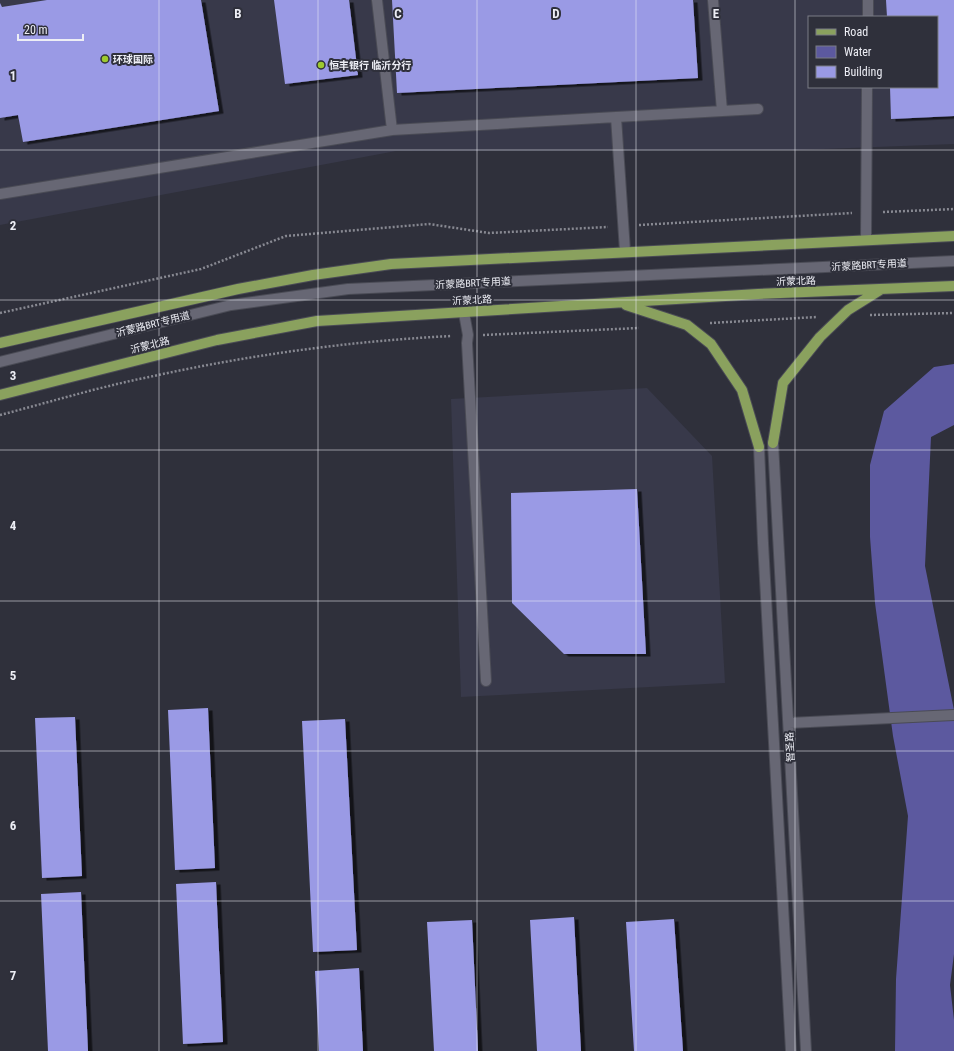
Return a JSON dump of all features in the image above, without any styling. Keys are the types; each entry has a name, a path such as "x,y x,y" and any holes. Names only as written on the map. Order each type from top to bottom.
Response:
{"main road":[{"path":"0,344 238,289 313,275 391,264 866,239 954,236"},
{"name":"沂蒙北路","path":"0,395 217,340 317,321 621,304 758,294 954,286"},
{"path":"773,443 783,384 820,337 831,326 848,310 881,289"},
{"path":"621,304 687,326 711,344 742,390 759,447"}],"street":[{"path":"377,0 392,130"},
{"path":"714,0 722,111"},
{"path":"868,0 868,16"},
{"path":"866,239 867,88"},
{"path":"0,194 392,130 758,109"},
{"path":"616,117 625,251"},
{"name":"沂蒙路BRT专用道","path":"0,362 231,305 348,289 954,261"},
{"path":"464,313 468,335 466,343 486,681"},
{"name":"智圣路","path":"773,443 806,1051"},
{"name":"智圣路","path":"759,447 791,1051"},
{"path":"789,723 866,718 954,715"}],"path":[{"path":"0,313 201,269 286,236 429,224 489,232 954,209"}],"shaded area":[{"path":"0,0 954,0 954,144 798,150 396,151 0,225"},
{"path":"647,388 712,456 725,683 461,697 451,399"}],"water":[{"path":"954,364 954,425 931,437 925,566 954,710 954,954 950,985 954,1020 954,1051 895,1051 896,979 908,816 893,736 875,603 870,537 870,465 884,411 934,367"}],"building":[{"name":"环球国际","path":"47,0 201,0 219,111 23,142 18,115 0,118 0,3 2,7"},
{"path":"274,0 349,0 358,75 285,84"},
{"path":"392,0 693,0 698,78 397,93"},
{"path":"886,0 954,0 954,116 891,119 890,88 938,88 938,16 887,16"},
{"path":"637,489 646,654 564,654 512,603 511,493"},
{"path":"208,708 215,868 175,870 168,710"},
{"path":"75,717 82,876 42,878 35,718"},
{"path":"345,719 357,950 313,952 302,721"},
{"path":"216,882 223,1042 183,1044 176,884"},
{"path":"81,892 88,1051 48,1051 41,894"},
{"path":"574,917 581,1051 537,1051 530,920"},
{"path":"674,919 683,1051 634,1051 626,922"},
{"path":"472,920 478,1051 434,1051 427,922"},
{"path":"359,968 363,1051 319,1051 315,971"}],"place":[{"name":"环球国际","path":"105,59"},
{"name":"恒丰银行 临沂分行","path":"321,65"}]}
